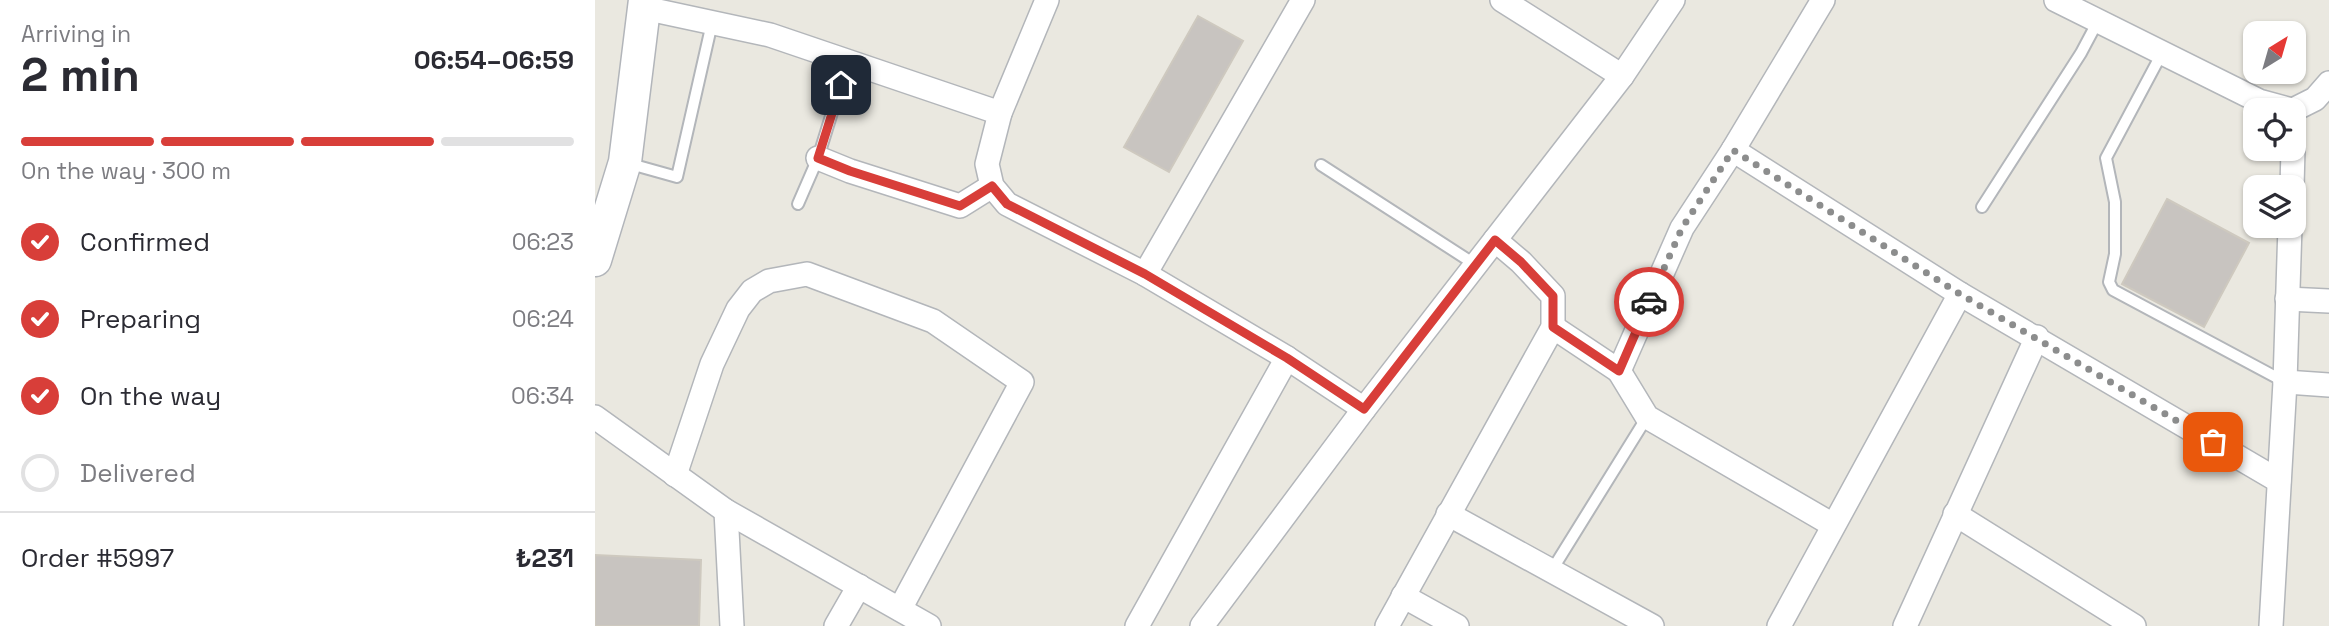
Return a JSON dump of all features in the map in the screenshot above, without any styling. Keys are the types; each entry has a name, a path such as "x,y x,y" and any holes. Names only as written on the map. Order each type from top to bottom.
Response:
{"street":[{"path":"1047,0 1000,113 987,164 992,186 1007,204 1145,274 1287,358 1364,409"},
{"path":"1145,274 1303,0"},
{"path":"1502,0 1622,76"},
{"path":"1202,626 1364,409 1622,76 1673,0"},
{"path":"1619,371 1682,228 1733,150 1823,0"},
{"path":"2056,0 2251,98"},
{"path":"595,260 625,162 644,4 769,35 1000,113"},
{"path":"2306,104 2315,99 2329,83"},
{"path":"1733,150 1960,294 2279,481"},
{"path":"818,158 960,206 992,186"},
{"path":"2270,626 2285,382 2290,238"},
{"path":"1387,626 1553,327 1553,296 1521,262 1495,240"},
{"path":"675,475 712,364 738,309 752,291 769,281 807,274 933,321 1022,382 899,609"},
{"path":"1779,626 1960,294"},
{"path":"2287,299 2329,302"},
{"path":"1553,327 1619,371 1647,417 1833,525"},
{"path":"1905,626 2037,337"},
{"path":"1136,626 1287,358"},
{"path":"2285,382 2329,385"},
{"path":"595,417 726,512 929,626"},
{"path":"726,512 731,626"},
{"path":"1448,514 1652,626"},
{"path":"1955,514 2134,626"},
{"path":"836,626 859,586"},
{"path":"1403,596 1457,626"}],"lane":[{"path":"1982,207 2081,53 2098,21"},
{"path":"625,162 677,177 712,23"},
{"path":"2162,53 2106,158 2115,202 2115,254 2109,282 2113,290 2285,382"},
{"path":"798,204 818,158 848,61"},
{"path":"1321,165 1476,265"},
{"path":"1552,570 1647,417"}],"building":[{"path":"1198,16 1243,41 1169,172 1124,147"},
{"path":"2167,199 2249,243 2204,327 2122,284"},
{"path":"595,555 701,560 699,626 595,626"}],"way so far":[{"path":"1649,302 1682,228 1733,150 1960,294 2213,442"}],"route":[{"path":"841,85 818,158 960,206 992,186 1007,204 1145,274 1287,358 1364,409 1495,240 1521,262 1553,296 1553,327 1619,371 1649,302"}]}
